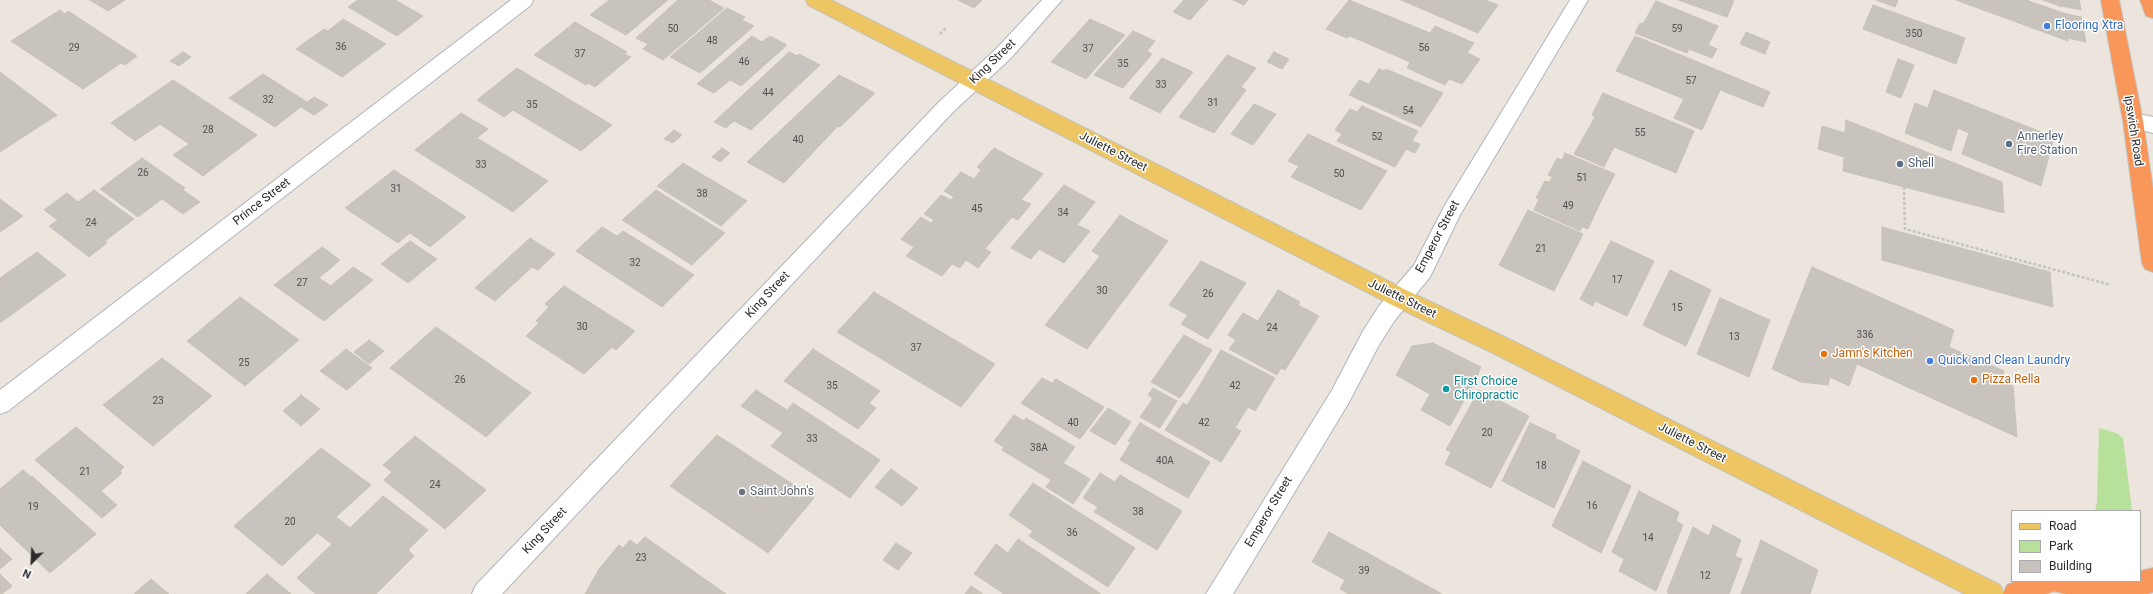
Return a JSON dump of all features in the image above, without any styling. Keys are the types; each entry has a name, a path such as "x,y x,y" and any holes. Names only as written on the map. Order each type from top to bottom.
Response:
{"highway":[{"name":"Ipswich Road","path":"2110,0 2133,121 2150,224 2153,263"},
{"path":"2149,0 2153,11"},
{"path":"2069,582 2106,586 2134,585 2153,580"},
{"path":"2016,594 2045,582"}],"main road":[{"name":"Juliette Street","path":"815,0 1400,298 1503,347 1991,594"}],"street":[{"name":"Prince Street","path":"0,404 524,0"},
{"name":"King Street","path":"486,594 946,107 1004,52 1053,0"},
{"name":"Emperor Street","path":"1220,594 1340,397 1371,338 1387,313 1422,271 1452,211 1579,0"},
{"path":"2133,121 2153,125"}],"path":[{"path":"938,35 946,28"},
{"path":"1904,187 1904,229 2111,284"}],"green space":[{"path":"2099,428 2116,433 2123,438 2132,510 2095,510 2097,502"}],"building":[{"path":"90,0 125,0 108,11"},
{"path":"358,0 395,0 423,16 397,36 348,7"},
{"path":"609,0 668,0 626,35 590,15"},
{"path":"678,0 709,0 724,8 663,60 643,49 648,44 636,38"},
{"path":"958,0 982,0 974,8"},
{"path":"1184,0 1208,0 1190,20 1173,12"},
{"path":"1233,0 1248,0 1244,5"},
{"path":"1349,0 1430,33 1435,26 1474,43 1467,53 1480,59 1462,84 1449,79 1445,85 1407,68 1410,62 1350,36 1347,38 1326,29"},
{"path":"1401,0 1485,0 1498,5 1478,33"},
{"path":"1678,0 1734,0 1727,17"},
{"path":"1876,0 1898,0 1895,7"},
{"name":"Flooring Xtra","path":"1956,0 2026,0 2063,13 2068,41"},
{"path":"2043,0 2061,0 2062,7"},
{"path":"2061,0 2079,0 2081,10 2062,6"},
{"path":"1656,1 1718,26 1708,45 1717,49 1712,58 1689,49 1687,53 1635,33 1640,23 1643,24"},
{"path":"1873,5 1965,38 1956,64 1863,29"},
{"path":"727,8 745,17 742,20 754,26 700,73 670,57"},
{"path":"60,10 65,14 68,11 137,56 125,65 121,63 83,89 11,41"},
{"path":"2063,13 2081,17 2086,42 2068,38"},
{"path":"343,19 386,44 342,77 296,49 324,29 328,31"},
{"path":"1090,19 1125,35 1086,79 1051,62"},
{"path":"575,22 627,52 624,54 631,57 595,87 588,83 586,85 534,55"},
{"path":"1133,31 1155,41 1147,51 1152,54 1123,88 1094,75"},
{"path":"1746,32 1770,42 1765,54 1740,44"},
{"path":"752,36 762,42 770,36 787,45 741,86 730,80 714,93 697,84"},
{"path":"1635,36 1770,92 1763,107 1720,90 1702,130 1674,118 1684,99 1616,71"},
{"path":"183,52 191,57 179,66 170,61"},
{"path":"789,52 797,56 799,54 820,65 751,130 734,121 726,128 714,122"},
{"path":"1274,52 1289,59 1282,69 1267,62"},
{"path":"1227,55 1256,68 1241,87 1246,90 1214,133 1179,117"},
{"path":"1162,58 1193,72 1160,113 1129,98"},
{"path":"1898,59 1914,65 1901,98 1886,92"},
{"path":"517,68 612,125 581,151 513,110 504,117 477,100"},
{"path":"1379,69 1384,71 1386,69 1443,93 1421,127 1349,95 1359,80 1369,84"},
{"path":"0,72 57,115 0,152"},
{"path":"263,74 307,102 275,127 229,98"},
{"path":"839,75 875,93 840,127 838,126 784,183 747,162"},
{"path":"173,80 257,135 203,176 173,155 189,144 160,124 135,141 111,123"},
{"name":"Annerley Fire Station","path":"1934,90 2054,137 2041,186 1962,154 1969,133 1958,128 1951,151 1905,133 1915,103 1928,108"},
{"path":"1603,93 1694,131 1676,173 1614,147 1604,167 1574,154 1595,117 1592,115"},
{"path":"314,97 328,105 314,115 301,107"},
{"path":"1254,104 1276,114 1253,145 1231,134"},
{"path":"1362,106 1418,131 1412,141 1420,144 1415,153 1406,149 1395,167 1337,141 1342,134 1335,130 1350,109 1357,112"},
{"path":"461,113 488,129 477,138 548,181 513,212 415,150"},
{"name":"Shell","path":"1846,120 2002,182 2004,213 1843,171 1844,157 1818,149 1822,126 1845,133"},
{"path":"674,130 682,135 673,143 664,139"},
{"path":"1308,134 1387,171 1361,210 1291,177 1299,166 1288,161"},
{"path":"722,148 730,153 720,162 712,157"},
{"path":"994,148 1043,174 1021,200 1031,204 1018,220 1012,217 985,249 991,252 978,268 966,260 960,268 952,264 942,276 906,256 914,247 901,239 921,217 931,223 934,220 924,214 941,195 951,200 954,197 944,191 961,172 974,179 981,170 977,167"},
{"path":"1565,153 1615,174 1601,201 1551,179 1553,177 1548,175 1557,158 1562,160"},
{"path":"142,158 185,188 183,190 200,202 183,214 162,199 138,217 100,189"},
{"path":"683,163 747,201 721,226 657,186"},
{"path":"394,170 466,217 430,247 410,233 398,243 345,208"},
{"path":"1551,179 1601,201 1588,229 1582,227 1580,231 1534,210 1539,199 1536,198 1545,181 1550,182"},
{"path":"1064,185 1095,202 1077,225 1090,231 1064,263 1039,249 1031,259 1011,248"},
{"path":"94,190 134,219 105,241 107,243 89,257 49,226 58,220 44,210 67,193 78,202"},
{"path":"656,190 725,233 692,265 622,220"},
{"path":"0,199 23,216 0,232"},
{"path":"1528,210 1583,234 1554,291 1499,265"},
{"path":"1120,215 1168,241 1087,349 1045,325 1100,256 1092,251"},
{"path":"602,227 617,236 623,231 694,275 662,307 576,251"},
{"path":"1882,227 2050,272 2053,307 1882,260"},
{"path":"530,238 555,254 538,270 532,267 495,301 475,288"},
{"path":"410,241 437,259 408,283 381,264"},
{"path":"1611,241 1654,261 1627,316 1595,301 1593,306 1580,299"},
{"path":"322,247 340,260 319,278 331,286 353,267 373,280 324,321 274,285"},
{"path":"37,252 66,275 0,323 0,278"},
{"path":"1201,261 1246,283 1208,339 1181,324 1188,315 1169,305"},
{"path":"1812,267 1954,330 1949,347 2004,371 2002,381 2013,386 2017,437 1857,364 1849,386 1830,377 1828,385 1801,382 1772,369"},
{"path":"1670,270 1711,290 1686,346 1643,325"},
{"path":"564,286 635,331 616,350 612,347 584,374 526,336 539,323 536,321 549,307 545,304"},
{"path":"1278,290 1300,302 1298,305 1319,316 1285,370 1281,368 1277,375 1229,349 1236,340 1228,335 1243,313 1258,321"},
{"path":"874,292 995,364 961,407 837,332"},
{"path":"240,297 299,340 245,386 187,341"},
{"path":"1720,298 1770,320 1749,377 1697,354"},
{"path":"436,327 531,393 486,437 390,368"},
{"path":"1184,335 1212,350 1180,398 1151,382"},
{"path":"369,340 384,351 369,364 354,352"},
{"path":"1433,343 1481,367 1476,379 1429,355 1412,384 1396,375 1412,346"},
{"path":"346,349 372,368 347,390 320,371"},
{"path":"813,349 880,391 869,403 876,408 858,429 784,381"},
{"path":"1221,350 1275,378 1255,411 1248,407 1241,418 1195,393"},
{"name":"First Choice Chiropractic","path":"1429,355 1476,379 1450,426 1421,410 1430,394 1412,384"},
{"path":"162,358 212,396 153,446 103,405"},
{"path":"1042,378 1052,383 1056,379 1104,407 1080,439 1021,403"},
{"path":"1153,388 1177,401 1160,428 1140,417 1153,398 1148,395"},
{"path":"756,390 787,410 793,403 880,460 850,498 771,446 783,433 741,406"},
{"path":"1479,390 1529,416 1491,488 1445,464 1451,452 1446,450"},
{"path":"1195,393 1241,418 1235,428 1241,431 1221,462 1165,430 1183,403 1187,405"},
{"path":"301,395 320,409 301,426 283,411"},
{"path":"1108,408 1131,422 1115,445 1090,431"},
{"path":"1014,415 1024,421 1026,418 1075,447 1051,480 1002,450 1004,447 994,441"},
{"path":"1140,423 1210,462 1188,498 1120,460 1131,442 1128,441"},
{"path":"1530,423 1556,435 1555,438 1580,451 1554,508 1502,481"},
{"path":"76,427 124,467 120,471 122,473 101,491 117,505 102,518 35,460"},
{"name":"Saint John's","path":"717,435 814,498 768,553 670,486"},
{"path":"415,436 486,490 445,529 384,480 392,472 383,465"},
{"path":"321,448 371,485 336,517 350,528 383,496 428,530 408,550 414,556 376,594 316,594 297,578 332,544 317,533 282,566 234,526"},
{"path":"1583,461 1631,486 1601,553 1552,526"},
{"path":"1063,463 1090,479 1073,504 1046,487"},
{"path":"891,469 918,488 902,506 875,487"},
{"path":"23,470 31,477 32,476 96,534 50,573 0,525 0,489"},
{"path":"1100,473 1115,482 1120,475 1182,511 1157,550 1094,512 1098,507 1083,498"},
{"path":"1033,483 1135,548 1108,587 1029,536 1033,531 1009,515"},
{"path":"1639,491 1679,512 1676,521 1683,525 1656,591 1619,571 1624,559 1612,552"},
{"path":"1713,525 1741,540 1735,556 1742,559 1729,594 1669,594 1667,592 1693,527 1709,536"},
{"path":"1329,532 1442,594 1349,594 1340,589 1345,580 1312,562"},
{"path":"645,537 726,594 585,594 599,569 619,545 623,548 630,540 637,545"},
{"path":"1018,539 1101,594 1002,594 1003,593 974,574 996,544 1008,553"},
{"path":"1761,540 1818,570 1810,594 1741,594"},
{"path":"896,543 912,553 898,570 883,560"},
{"path":"0,548 12,559 0,569"},
{"path":"0,574 12,586 2,594 0,594"},
{"path":"267,574 291,594 246,594"},
{"path":"151,579 169,594 134,594"},
{"path":"971,586 983,594 965,594"}],"place":[{"name":"Flooring Xtra","path":"2047,26"},
{"name":"Annerley Fire Station","path":"2009,144"},
{"name":"Shell","path":"1900,164"},
{"name":"Jamn's Kitchen","path":"1824,354"},
{"name":"Quick and Clean Laundry","path":"1930,361"},
{"name":"Pizza Rella","path":"1974,380"},
{"name":"First Choice Chiropractic","path":"1446,389"},
{"name":"Saint John's","path":"742,492"}]}
